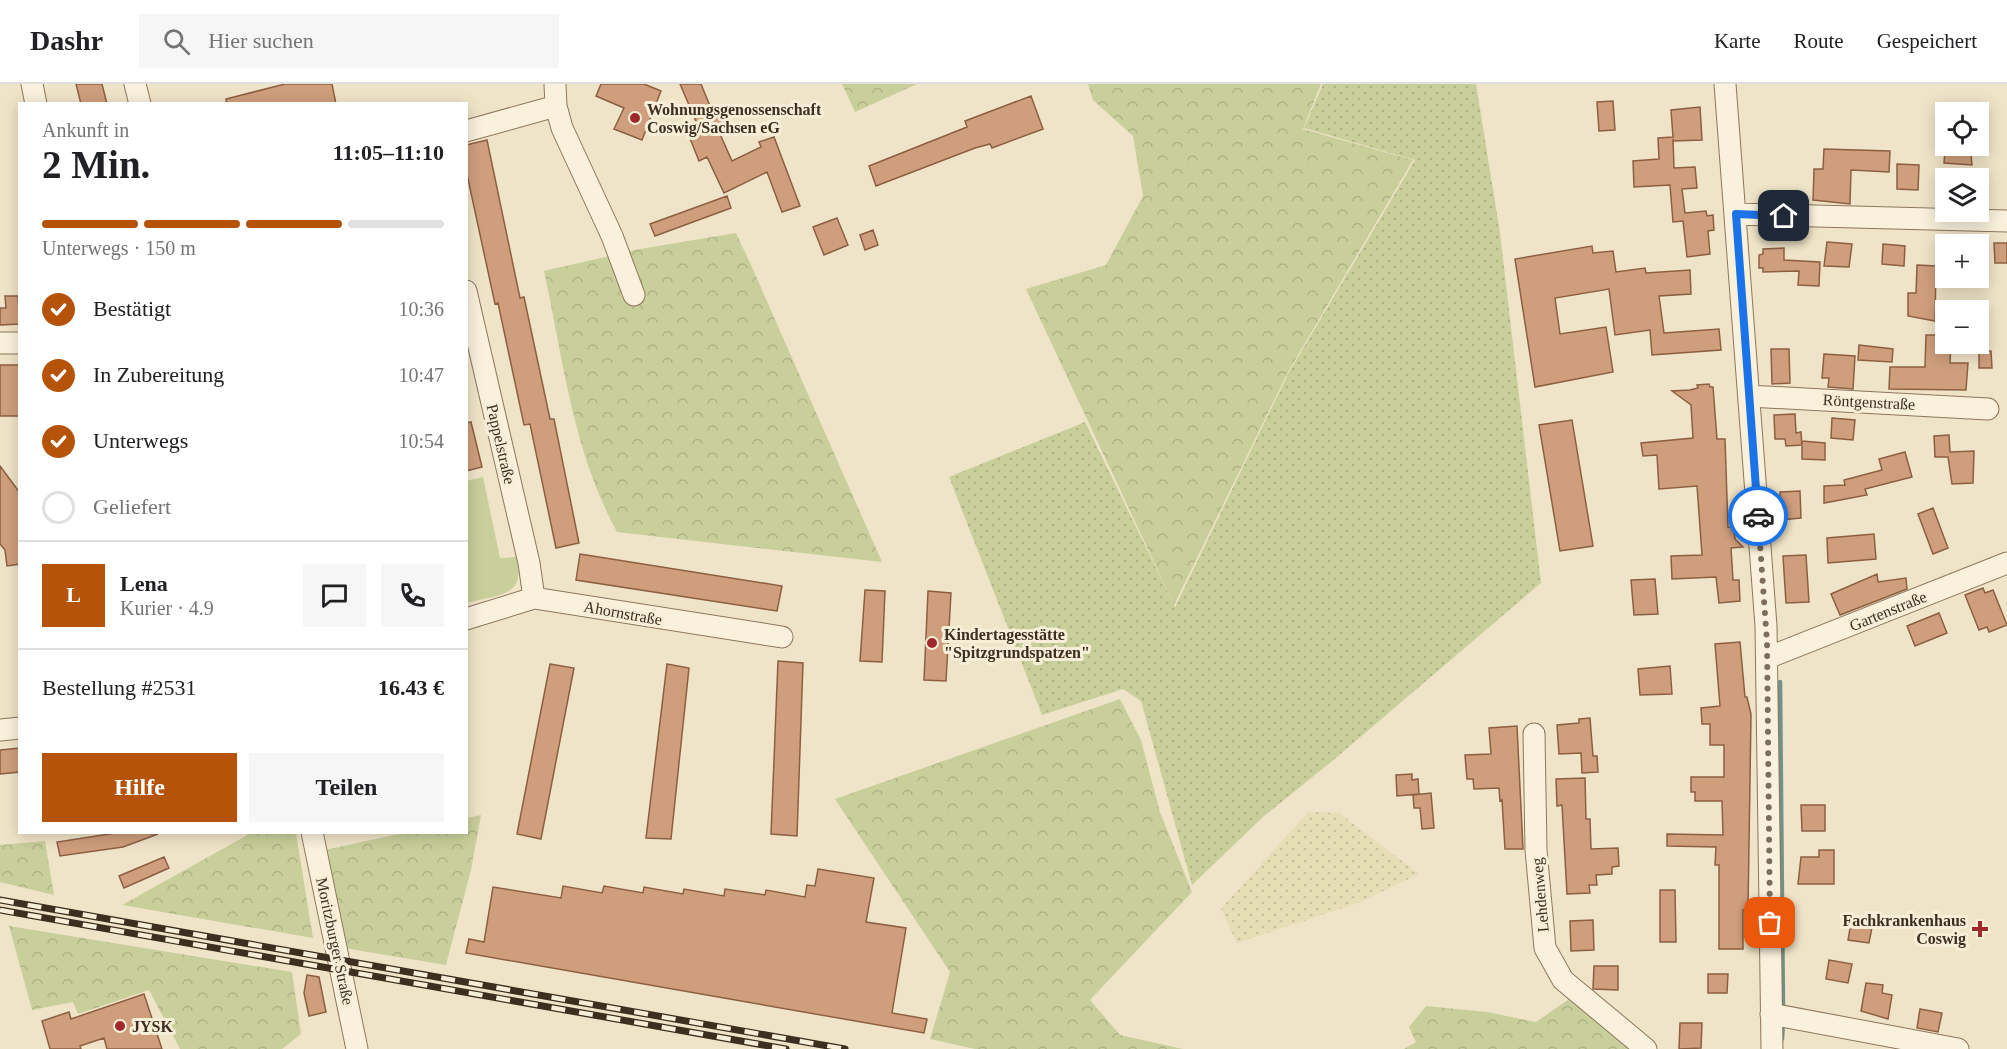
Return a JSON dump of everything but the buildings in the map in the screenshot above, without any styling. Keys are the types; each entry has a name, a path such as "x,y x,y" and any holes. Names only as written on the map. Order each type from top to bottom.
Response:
{"street":[{"path":"32,84 36,102"},
{"path":"135,84 140,102"},
{"path":"555,84 556,106 562,128 612,236 634,294"},
{"path":"1725,84 1767,658 1772,1049"},
{"path":"468,130 556,106"},
{"path":"1736,214 2007,221"},
{"name":"Pappelstraße","path":"468,300 529,562 534,598"},
{"path":"0,343 18,343"},
{"name":"Röntgenstraße","path":"1749,396 1988,409"},
{"name":"Gartenstraße","path":"1767,658 2007,563"},
{"name":"Ahornstraße","path":"468,618 534,598 782,637"},
{"path":"0,730 18,728"},
{"name":"Lehdenweg","path":"1534,734 1536,849 1545,948 1563,980 1646,1049"},
{"name":"Moritzburger Straße","path":"312,834 357,1049"},
{"path":"1772,1014 1958,1049"}],"shaded area":[{"path":"1308,812 1339,813 1419,874 1358,903 1237,943 1221,909"}],"green space":[{"path":"842,84 917,84 855,112"},
{"path":"1088,84 1321,84 1303,129 1413,160 1288,372 1174,605 1026,289 1106,265 1143,196 1133,136 1093,100"},
{"path":"1323,84 1476,84 1500,233 1541,583 1331,762 1264,816 1192,885 1141,701 1123,689 1042,715 949,477 1085,422 1175,607 1289,372 1415,160 1304,128"},
{"path":"736,233 882,562 617,532 602,501 590,470 571,404 544,271 640,249"},
{"path":"483,477 500,558 516,557 519,570 517,580 507,592 468,603 468,481"},
{"path":"1120,699 1141,740 1160,812 1192,892 1090,1000 1120,1035 1183,1049 975,1049 930,1039 950,972 835,799"},
{"path":"481,815 471,870 446,965 344,948 325,850 398,834 468,834 468,818"},
{"path":"249,834 296,834 313,938 122,905"},
{"path":"45,841 54,895 0,882 0,845"},
{"path":"9,926 292,972 301,1034 282,1049 180,1049 149,990 78,1014 73,1002 32,1010"},
{"path":"1572,997 1635,1049 1404,1049 1416,1042 1409,1027 1426,1006 1487,1012 1536,1022"}],"waterway":[{"path":"1780,682 1783,1009"},
{"path":"1782,1039 1783,1021"}],"railway":[{"path":"0,900 845,1049"},
{"path":"0,910 786,1049"}],"way so far":[{"path":"1758,516 1767,642 1770,923"}],"place":[{"name":"Wohnungsgenossenschaft Coswig/Sachsen eG","path":"635,118"},
{"name":"Kindertagesstätte \"Spitzgrundspatzen\"","path":"932,643"},
{"name":"Fachkrankenhaus Coswig","path":"1980,929"},
{"name":"JYSK","path":"120,1026"}],"route":[{"path":"1758,516 1736,214 1784,216"}]}
